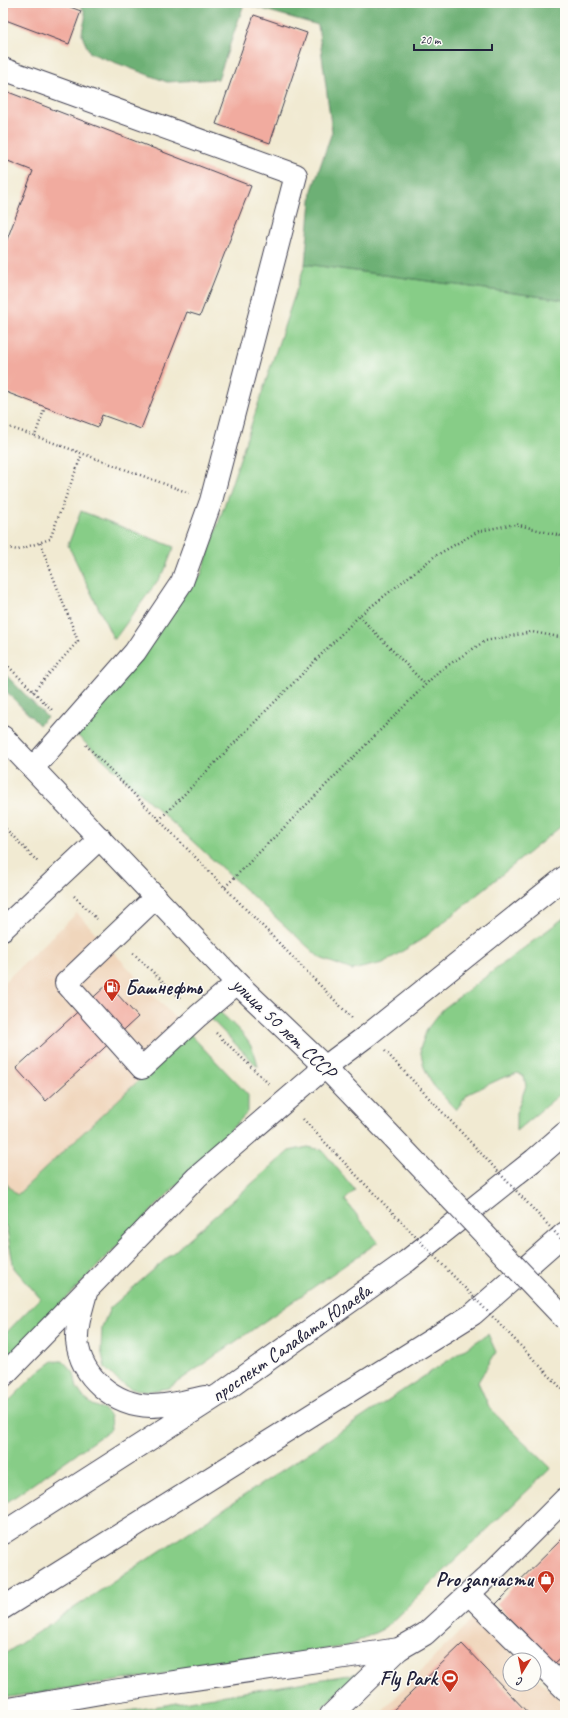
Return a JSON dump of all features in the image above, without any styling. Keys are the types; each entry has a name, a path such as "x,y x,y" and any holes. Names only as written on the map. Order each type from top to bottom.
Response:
{"main road":[{"path":"3,69 296,176 211,501 182,582 135,652 33,768"},
{"name":"улица 50 лет СССР","path":"3,737 237,983 325,1067 565,1319"},
{"path":"3,929 100,838"},
{"path":"3,1376 197,1177 325,1067 368,1035 565,877"},
{"path":"156,897 66,983 142,1068 198,1016 237,983"},
{"name":"проспект Салавата Юлаева","path":"3,1533 220,1394 407,1261 534,1160 565,1133"},
{"path":"3,1608 473,1314 565,1233"},
{"path":"87,1290 79,1318 77,1340 81,1358 93,1380 109,1393 130,1402 150,1406 176,1404 220,1394"},
{"path":"331,1715 399,1649 425,1634 469,1594 565,1499"},
{"path":"469,1594 565,1690"},
{"path":"3,1710 106,1692 399,1649"}],"path":[{"path":"35,436 45,407"},
{"path":"3,425 211,501"},
{"path":"3,547 18,550 50,539 82,454"},
{"path":"159,820 359,616 435,556 479,530 515,524 565,537"},
{"path":"33,692 78,641 40,543"},
{"path":"359,616 425,684"},
{"path":"225,887 438,671 486,641 532,632 565,638"},
{"path":"3,661 415,1083 565,1243"},
{"path":"3,826 34,858"},
{"path":"337,1155 565,1392"}],"shaded area":[{"path":"77,913 189,1033 17,1195 3,1180 3,983"},
{"path":"474,1617 510,1652 502,1652 502,1692 542,1692 542,1683 565,1705 565,1715 378,1715"}],"green space":[{"path":"77,3 565,3 565,300 305,264 312,190 332,132 318,25 244,4 218,79 167,82 90,53 82,35 85,18 84,11"},
{"path":"305,264 565,300 565,823 424,938 383,963 352,970 320,958 68,727 201,575"},
{"path":"81,511 174,547 164,572 114,640 68,545"},
{"path":"3,672 47,717 39,725 3,688"},
{"path":"565,917 565,1090 516,1131 516,1113 526,1086 524,1077 518,1073 502,1078 468,1094 456,1110 433,1085 424,1067 420,1049 427,1029 443,1009"},
{"path":"218,1010 238,1029 253,1049 258,1067 210,1018"},
{"path":"189,1033 248,1095 248,1112 3,1363 3,1336 40,1298 14,1268 6,1226 3,1224 3,1180 17,1195"},
{"path":"308,1147 322,1150 355,1190 345,1200 378,1242 169,1388 150,1391 132,1389 118,1381 105,1368 101,1349 102,1327 110,1308 289,1151"},
{"path":"488,1334 496,1352 478,1382 490,1409 551,1468 385,1628 348,1646 3,1698 3,1655"},
{"path":"53,1361 63,1361 74,1373 77,1388 84,1398 93,1405 103,1409 110,1416 111,1429 3,1505 3,1407 37,1373"},
{"path":"360,1673 316,1713 290,1711 277,1715 104,1715"}],"building":[{"path":"3,3 59,3 81,11 69,44 3,19"},
{"path":"254,15 307,33 270,143 216,124"},
{"path":"3,90 251,186 200,316 187,312 141,429 102,415 98,427 3,391 3,250 33,171 3,159"},
{"path":"108,984 138,1017 46,1101 16,1068"},
{"path":"565,1536 565,1654 555,1663 496,1604"},
{"path":"462,1644 502,1686 502,1692 508,1692 529,1714 528,1715 388,1715"}],"place":[{"name":"Башнефть","path":"112,1002"},
{"name":"Pro запчасти","path":"546,1594"},
{"name":"Fly Park","path":"450,1693"}]}
